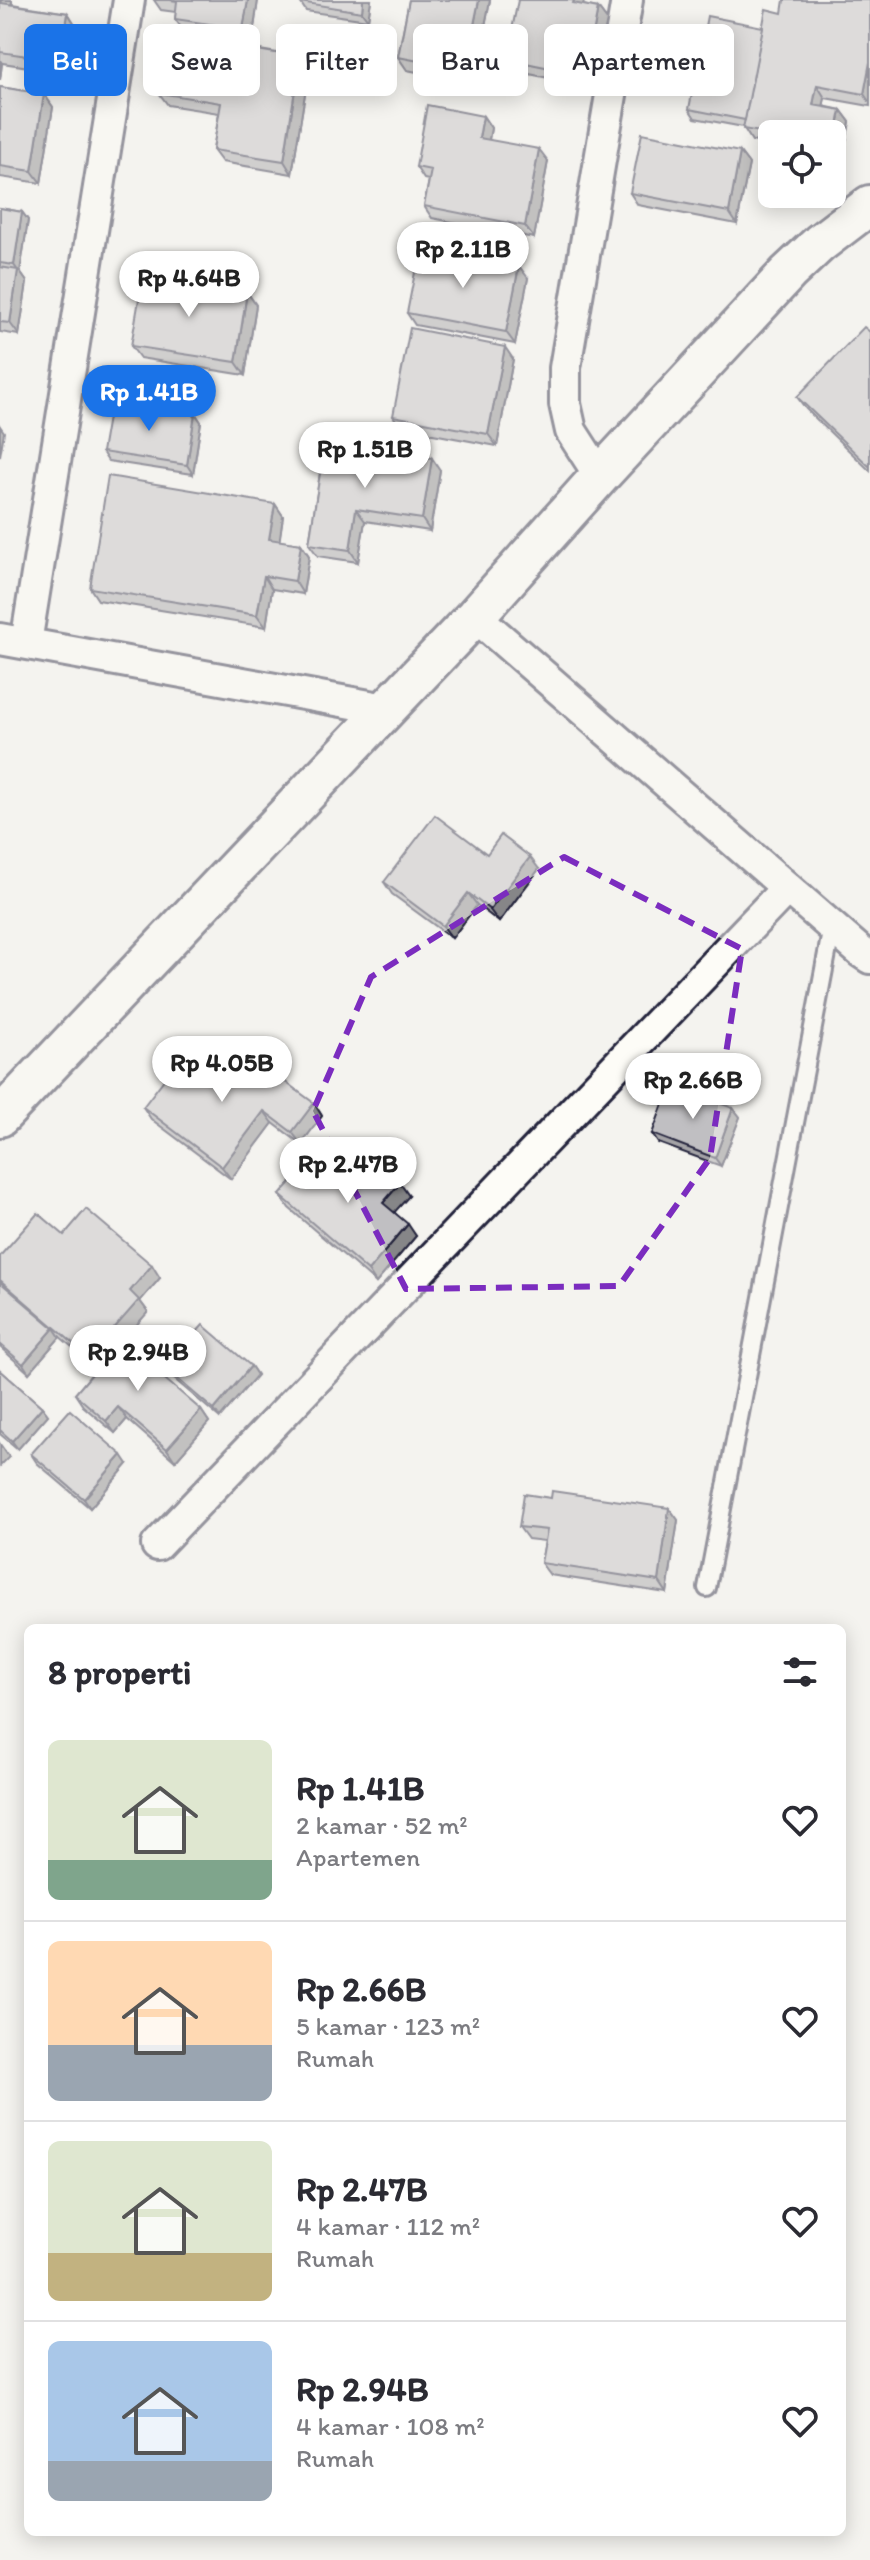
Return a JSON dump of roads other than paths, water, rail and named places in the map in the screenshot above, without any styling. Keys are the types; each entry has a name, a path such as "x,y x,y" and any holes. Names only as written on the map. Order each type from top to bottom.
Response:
{"street":[{"path":"129,0 13,641 386,709"},
{"path":"600,476 571,431 565,404 565,368 627,0"},
{"path":"0,1117 475,616 788,273 820,243 870,205"},
{"path":"475,616 870,958"},
{"path":"157,1545 787,888"}],"lane":[{"path":"707,1588 832,927"}]}
